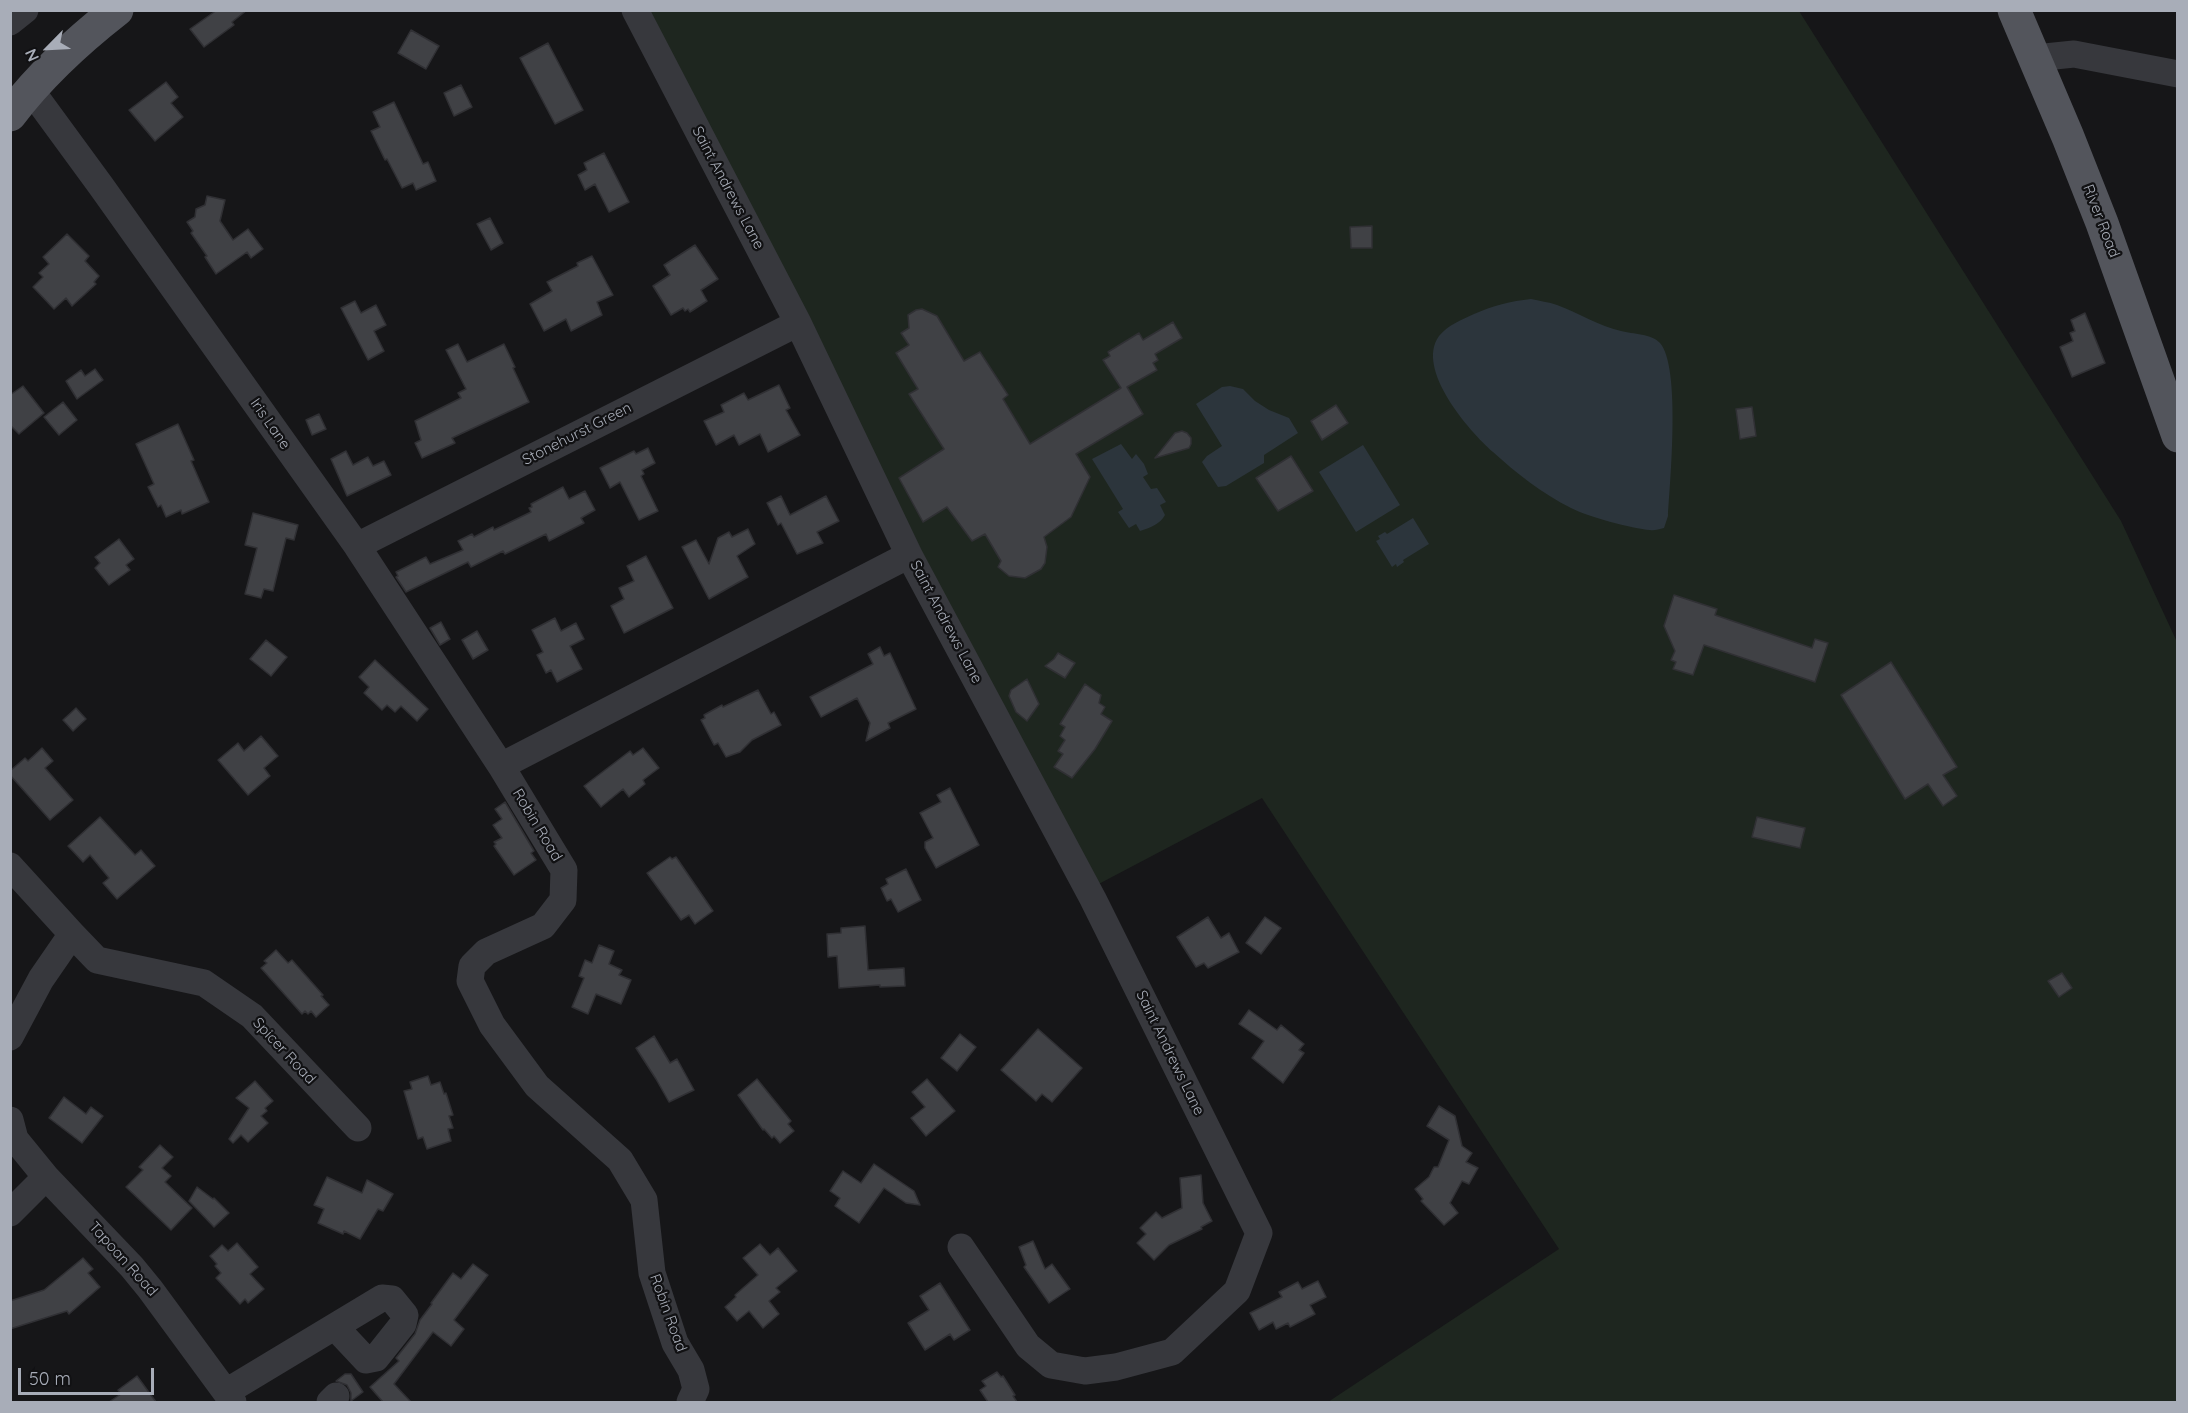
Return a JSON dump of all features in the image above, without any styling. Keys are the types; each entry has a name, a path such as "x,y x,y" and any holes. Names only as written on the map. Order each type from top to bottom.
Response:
{"main road":[{"path":"10,116 30,89 63,55 117,10"},
{"name":"River Road","path":"2014,10 2102,223 2178,436"}],"street":[{"path":"10,22 25,10"},
{"name":"Saint Andrews Lane","path":"635,10 798,323 909,555 1093,899 1259,1233 1237,1291 1173,1352 1116,1368 1085,1371 1051,1365 1028,1346 961,1247"},
{"path":"2035,58 2074,54 2178,74"},
{"name":"Iris Lane","path":"30,89 357,546 501,765"},
{"name":"Stonehurst Green","path":"357,546 798,323"},
{"path":"501,765 909,555"},
{"name":"Robin Road","path":"501,765 564,870 563,900 543,926 486,952 472,966 470,981 492,1025 537,1086 620,1160 644,1200 652,1273 675,1343 691,1370 696,1389 690,1402"},
{"path":"10,866 72,934 41,979 10,1037"},
{"name":"Spicer Road","path":"72,934 98,960 204,983 252,1016 358,1128"},
{"name":"Tapoan Road","path":"10,1119 15,1139 46,1177 138,1274 230,1397"},
{"path":"10,1214 46,1177"},
{"path":"230,1397 335,1327"}],"shaded area":[{"path":"646,11 1799,11 2121,521 2177,642 2177,1402 1328,1402 1559,1249 1262,798 1093,887"},
{"path":"1531,299 1557,305 1605,326 1647,336 1660,343 1666,356 1670,375 1673,426 1668,516 1664,528 1652,530 1610,522 1578,511 1550,496 1520,475 1483,442 1459,415 1448,398 1439,382 1434,365 1433,350 1439,336 1455,323 1481,311"},
{"path":"1222,387 1243,389 1269,410 1289,418 1298,433 1264,455 1264,463 1226,486 1218,487 1202,462 1222,446 1196,404"},
{"path":"1121,444 1132,459 1136,454 1144,464 1148,474 1143,477 1151,489 1157,488 1166,502 1160,505 1165,515 1163,518 1140,531 1136,524 1129,528 1118,512 1123,509 1092,459"},
{"path":"1363,445 1400,505 1356,532 1319,472"},
{"path":"1413,518 1429,544 1403,560 1404,562 1397,567 1396,564 1392,567 1376,541 1380,539 1378,536 1385,532 1387,534"}],"building":[{"path":"217,10 247,10 232,22 234,25 204,47 190,29"},
{"path":"411,30 439,46 426,69 398,53"},
{"path":"548,43 583,110 555,124 520,58"},
{"path":"166,82 178,97 171,103 183,117 155,141 129,110"},
{"path":"461,85 472,107 454,116 444,93"},
{"path":"394,102 423,164 428,162 436,181 416,190 413,183 402,188 371,131 380,127 373,112"},
{"path":"604,153 629,202 609,212 595,184 585,190 578,175 587,170 584,163"},
{"path":"207,196 225,200 220,221 233,240 248,229 263,249 251,258 247,252 216,274 191,233 193,231 187,222 195,217 196,209 205,205"},
{"path":"490,218 503,243 491,250 477,224"},
{"path":"1372,226 1372,248 1351,248 1350,227"},
{"path":"67,234 89,256 85,261 99,276 94,282 96,284 72,306 66,298 54,309 33,287 43,277 39,273 49,264 43,257"},
{"path":"695,245 718,279 701,290 707,301 690,312 683,308 671,315 653,286 670,275 664,265"},
{"path":"592,256 613,295 597,302 602,315 571,331 566,319 544,331 530,304 552,291 547,282"},
{"path":"355,301 361,313 376,305 386,325 374,331 384,351 368,360 341,308"},
{"path":"922,309 937,316 964,361 980,352 1008,395 1003,399 1030,444 1121,388 1103,360 1110,356 1108,352 1139,333 1143,340 1173,322 1182,338 1155,354 1158,360 1153,363 1157,370 1127,387 1143,414 1076,454 1090,477 1071,517 1044,537 1047,547 1045,563 1041,569 1025,578 1009,576 998,567 1001,561 985,534 972,541 947,507 923,522 899,478 944,449 909,394 918,389 896,353 909,345 901,333 909,328 908,315"},
{"path":"2085,313 2105,363 2072,377 2060,347 2073,341 2070,333 2075,331 2071,320"},
{"path":"458,344 467,362 504,344 529,402 452,438 455,443 422,458 415,443 421,440 415,421 461,398 458,393 466,389 446,350"},
{"path":"95,369 103,380 77,399 66,381 81,370 85,376"},
{"path":"779,385 790,408 786,410 800,435 768,452 760,434 739,445 734,435 716,445 704,421 724,412 721,405 744,393 748,400"},
{"path":"23,386 44,413 19,434 10,425 10,395"},
{"path":"63,402 77,420 59,435 44,417"},
{"path":"1336,405 1348,423 1322,440 1311,421"},
{"path":"1752,407 1756,436 1740,439 1736,409"},
{"path":"319,414 326,429 312,435 306,420"},
{"path":"178,424 209,502 182,514 181,510 166,517 161,505 158,507 148,487 154,484 136,444"},
{"path":"1182,431 1191,438 1189,448 1155,458 1175,433"},
{"path":"648,448 655,463 642,470 644,474 641,476 658,511 639,520 620,482 610,488 600,468 634,451 636,454"},
{"path":"346,451 353,465 368,457 373,466 384,461 391,475 347,496 331,459"},
{"path":"1291,456 1313,491 1278,511 1256,478"},
{"path":"563,487 569,499 585,491 595,510 581,518 584,523 549,541 546,534 471,567 468,562 406,592 396,577 398,576 396,572 426,557 430,564 463,550 458,541 472,534 474,537 493,527 494,530 531,512 529,508 532,507 531,504"},
{"path":"781,496 790,515 826,496 839,521 817,532 823,543 797,554 781,523 778,525 767,503"},
{"path":"253,513 298,525 294,540 286,538 273,591 264,589 261,598 245,594 257,548 245,545"},
{"path":"748,529 755,544 737,556 748,577 709,599 682,547 696,540 709,564 718,538 729,532 732,537"},
{"path":"119,539 134,559 126,565 130,570 109,585 95,568 100,563 95,557"},
{"path":"646,556 673,608 624,633 611,606 624,599 619,588 634,581 627,566"},
{"path":"1674,595 1717,609 1715,615 1812,648 1815,639 1828,643 1815,682 1704,645 1693,675 1673,669 1676,662 1671,660 1675,651 1664,626"},
{"path":"555,618 561,631 576,623 584,639 570,646 582,669 557,682 551,670 546,673 537,655 543,652 532,630"},
{"path":"441,622 450,639 440,645 430,628"},
{"path":"477,631 488,650 473,659 462,640"},
{"path":"266,640 287,657 271,676 250,659"},
{"path":"880,647 884,656 890,653 916,709 888,723 890,728 866,741 870,723 857,698 821,717 810,697 873,664 868,654"},
{"path":"1058,653 1075,663 1065,678 1045,666"},
{"path":"375,660 428,709 417,721 401,706 395,712 387,705 382,710 364,693 369,687 359,677"},
{"path":"1891,662 1957,767 1943,775 1957,796 1943,806 1928,784 1905,799 1841,695"},
{"path":"1027,679 1039,704 1027,721 1016,712 1009,696 1011,690"},
{"path":"1085,684 1101,695 1099,703 1105,707 1101,714 1112,721 1095,749 1072,778 1054,767 1063,754 1058,751 1065,740 1060,736 1065,727 1060,724"},
{"path":"758,690 771,714 774,712 781,725 752,740 740,752 726,757 718,743 714,745 701,720 705,718 704,715 722,705 723,707"},
{"path":"76,708 86,719 73,731 63,720"},
{"path":"261,736 278,756 264,768 270,776 248,795 218,760 238,743 244,751"},
{"path":"42,748 53,761 45,768 73,800 50,820 10,775 10,771 25,758 28,761"},
{"path":"643,748 659,768 643,780 645,784 629,797 623,789 601,807 584,786 630,751 633,755"},
{"path":"950,788 979,845 936,868 925,848 925,842 933,838 920,813 941,802 937,795"},
{"path":"505,802 534,851 531,853 536,860 514,875 494,846 496,844 494,842 502,838 493,825 502,819 495,809"},
{"path":"100,817 135,855 141,850 155,866 117,899 103,883 109,878 90,855 83,862 68,846"},
{"path":"1757,817 1805,828 1800,848 1752,837"},
{"path":"670,857 672,859 676,857 713,911 695,924 689,915 681,920 647,873"},
{"path":"906,869 921,900 898,912 891,899 887,901 881,888 888,884 886,879"},
{"path":"1208,917 1221,938 1229,933 1239,952 1208,968 1204,963 1196,967 1177,937"},
{"path":"1265,917 1281,928 1261,954 1246,943"},
{"path":"865,926 868,970 904,968 905,986 839,988 837,956 828,957 827,934 841,933 841,928"},
{"path":"599,945 614,951 609,964 622,970 619,975 631,980 621,1004 596,994 588,1014 572,1007 584,978 579,976 585,960 592,963"},
{"path":"276,950 288,963 292,960 329,1005 316,1017 311,1011 308,1014 305,1011 302,1014 261,968 267,963 264,961"},
{"path":"2062,973 2072,988 2059,997 2048,981"},
{"path":"1249,1010 1277,1030 1281,1025 1304,1044 1299,1050 1304,1053 1283,1083 1252,1058 1264,1041 1239,1024"},
{"path":"1038,1029 1082,1068 1052,1102 1042,1094 1036,1101 1001,1070"},
{"path":"960,1034 976,1047 957,1071 941,1058"},
{"path":"654,1036 670,1063 677,1059 694,1090 669,1102 636,1048"},
{"path":"428,1076 431,1085 440,1082 444,1094 446,1093 453,1115 449,1116 453,1128 448,1129 451,1141 427,1149 423,1137 418,1139 404,1091 412,1089 410,1082"},
{"path":"757,1079 791,1121 788,1124 794,1131 780,1143 774,1136 772,1138 763,1130 738,1095"},
{"path":"927,1079 955,1111 926,1136 911,1118 925,1107 912,1092"},
{"path":"255,1081 273,1101 265,1108 267,1111 261,1116 268,1123 248,1142 241,1135 233,1143 229,1139 249,1108 236,1098"},
{"path":"64,1097 86,1114 91,1107 103,1116 82,1143 49,1118"},
{"path":"1439,1106 1455,1116 1462,1146 1472,1153 1466,1162 1478,1168 1469,1184 1462,1181 1450,1203 1458,1213 1444,1225 1421,1201 1423,1199 1415,1189 1429,1177 1434,1167 1438,1167 1449,1140 1427,1126"},
{"path":"160,1145 173,1157 162,1168 171,1176 165,1182 192,1208 171,1230 126,1187 143,1170 139,1167"},
{"path":"874,1164 914,1191 920,1205 906,1203 884,1188 859,1223 835,1206 840,1198 830,1191 843,1171 861,1183"},
{"path":"1201,1175 1203,1203 1212,1221 1201,1227 1202,1229 1169,1245 1154,1260 1137,1243 1146,1234 1140,1228 1156,1212 1162,1218 1182,1208 1180,1178"},
{"path":"327,1177 362,1193 367,1180 393,1194 383,1211 378,1209 360,1239 318,1223 324,1209 314,1205"},
{"path":"197,1187 214,1198 229,1213 214,1227 189,1201"},
{"path":"1033,1241 1045,1269 1052,1264 1070,1289 1049,1303 1024,1267 1026,1265 1019,1247"},
{"path":"237,1243 258,1267 250,1274 264,1289 248,1303 245,1299 240,1304 216,1278 221,1273 210,1256 222,1245 228,1251"},
{"path":"760,1244 770,1255 778,1248 797,1271 776,1288 780,1292 769,1301 779,1314 763,1328 749,1311 737,1321 725,1307 758,1275 743,1258"},
{"path":"83,1258 93,1269 88,1273 100,1287 69,1314 67,1311 10,1329 10,1301 44,1290"},
{"path":"473,1264 488,1275 454,1320 464,1329 451,1346 433,1332 394,1384 411,1402 383,1402 370,1387 399,1361 396,1358 415,1334 420,1320 453,1273 461,1279"},
{"path":"1318,1281 1326,1297 1310,1305 1315,1314 1290,1327 1288,1323 1276,1329 1273,1322 1259,1330 1250,1313 1282,1297 1279,1292 1298,1282 1302,1289"},
{"path":"940,1283 970,1330 954,1340 950,1334 925,1350 908,1323 929,1310 920,1296"},
{"path":"997,1372 1001,1377 1003,1376 1017,1402 988,1402 980,1390 986,1386 982,1381"},
{"path":"345,1374 351,1374 363,1392 351,1401 351,1393 347,1385 336,1381"},
{"path":"137,1376 156,1402 109,1402 121,1394 118,1390"}]}
